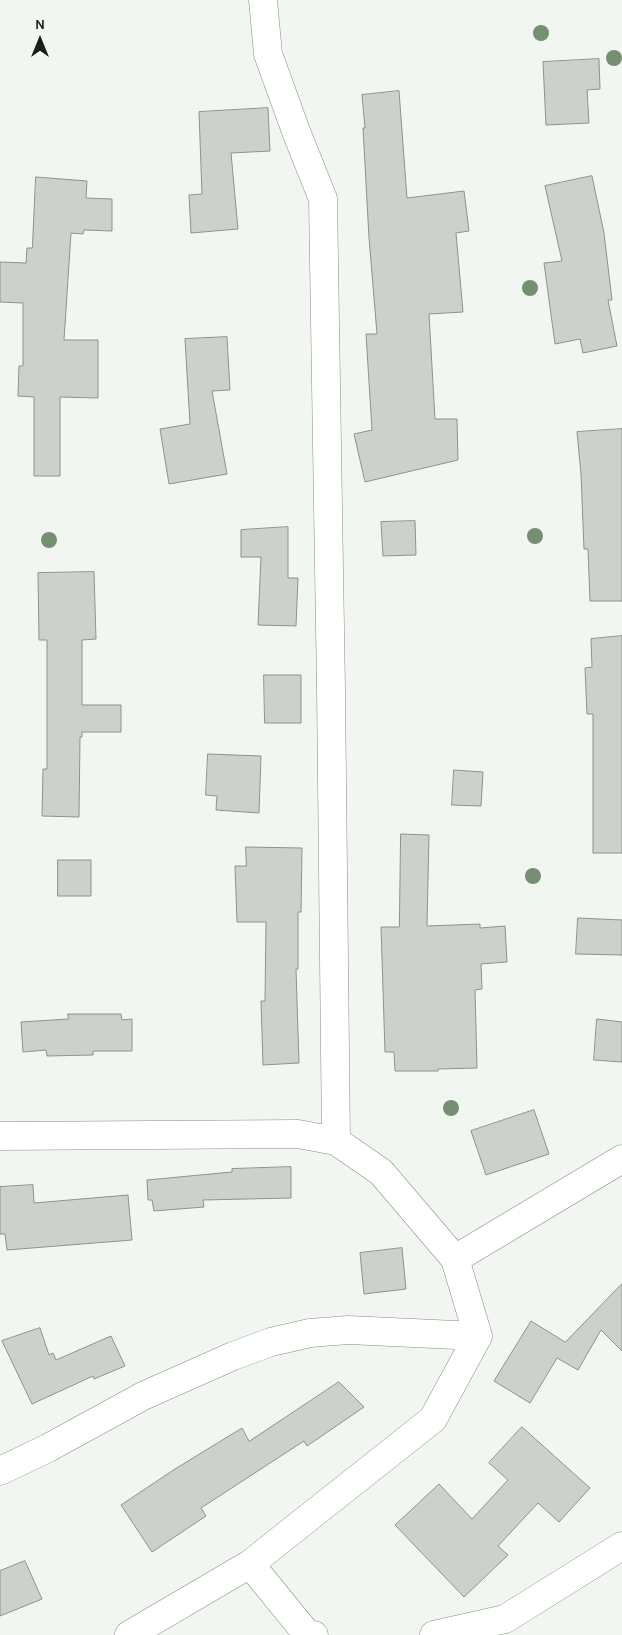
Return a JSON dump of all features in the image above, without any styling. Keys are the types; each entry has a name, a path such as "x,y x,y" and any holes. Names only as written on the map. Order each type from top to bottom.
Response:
{"street":[{"path":"263,0 268,54 323,199 336,1141"},
{"path":"0,1136 298,1134 336,1141 381,1172 456,1260 478,1336 433,1419 250,1564 129,1635"},
{"path":"456,1260 622,1159"},
{"path":"0,1471 48,1448 143,1396 233,1356 271,1342 310,1334 348,1330 478,1336"},
{"path":"434,1635 504,1619 622,1546"},
{"path":"250,1564 309,1635"}],"building":[{"path":"599,59 600,89 587,90 589,123 546,125 543,62"},
{"path":"399,91 407,198 464,191 469,231 456,233 463,312 429,314 435,419 457,419 458,460 365,482 354,434 372,430 366,334 377,334 369,238 362,95"},
{"path":"268,108 270,151 231,153 238,229 191,233 189,195 202,194 199,112"},
{"path":"592,176 604,233 612,300 608,300 617,346 583,353 580,339 555,344 544,263 562,261 545,186"},
{"path":"36,177 87,181 86,198 112,199 112,231 84,230 83,234 71,233 64,340 98,340 98,398 60,397 60,476 34,476 34,397 18,396 19,366 23,366 23,303 0,302 0,262 26,263 27,248 32,248"},
{"path":"227,337 230,390 212,391 227,474 169,484 160,429 190,424 185,339"},
{"path":"622,429 622,601 590,601 588,549 584,549 577,432"},
{"path":"415,521 416,555 383,556 381,522"},
{"path":"288,527 288,578 298,578 296,626 258,625 261,557 241,557 241,530"},
{"path":"94,572 96,639 82,640 82,705 121,705 121,732 82,732 82,737 80,737 79,817 42,816 43,769 47,769 47,640 39,640 38,573"},
{"path":"622,636 622,853 593,853 593,714 587,714 585,668 592,667 591,639"},
{"path":"264,675 301,675 301,723 265,723"},
{"path":"208,754 261,756 259,813 216,810 217,796 206,795"},
{"path":"454,770 483,772 481,806 452,805"},
{"path":"401,834 429,835 427,926 480,924 480,928 505,926 507,962 481,964 482,989 475,990 477,1068 438,1069 438,1071 395,1071 394,1052 385,1052 381,927 399,927"},
{"path":"246,847 302,848 301,912 298,912 298,969 296,969 299,1063 263,1065 261,1001 265,1001 266,922 237,922 235,866 246,866"},
{"path":"58,860 91,860 91,896 58,896"},
{"path":"578,918 622,920 622,955 576,954"},
{"path":"68,1014 121,1014 122,1020 132,1019 132,1051 93,1051 93,1055 47,1056 46,1050 23,1052 21,1022 68,1019"},
{"path":"597,1019 622,1022 622,1062 594,1060"},
{"path":"534,1110 549,1154 486,1175 471,1131"},
{"path":"291,1167 291,1198 203,1200 204,1207 154,1211 152,1200 148,1200 147,1180 232,1172 232,1169"},
{"path":"33,1185 34,1203 128,1195 132,1240 7,1250 5,1234 0,1234 0,1187"},
{"path":"402,1248 406,1289 364,1294 360,1253"},
{"path":"622,1284 622,1351 601,1330 578,1370 557,1358 530,1403 494,1381 531,1321 565,1342"},
{"path":"40,1328 49,1355 53,1353 56,1360 111,1336 125,1366 94,1379 93,1376 32,1404 2,1341"},
{"path":"339,1382 364,1407 307,1446 304,1441 201,1508 206,1516 152,1552 121,1505 242,1428 249,1441"},
{"path":"522,1427 590,1488 559,1522 538,1503 498,1546 508,1555 464,1597 395,1525 439,1484 472,1519 508,1480 489,1463"},
{"path":"25,1561 42,1599 0,1616 0,1571"}]}
